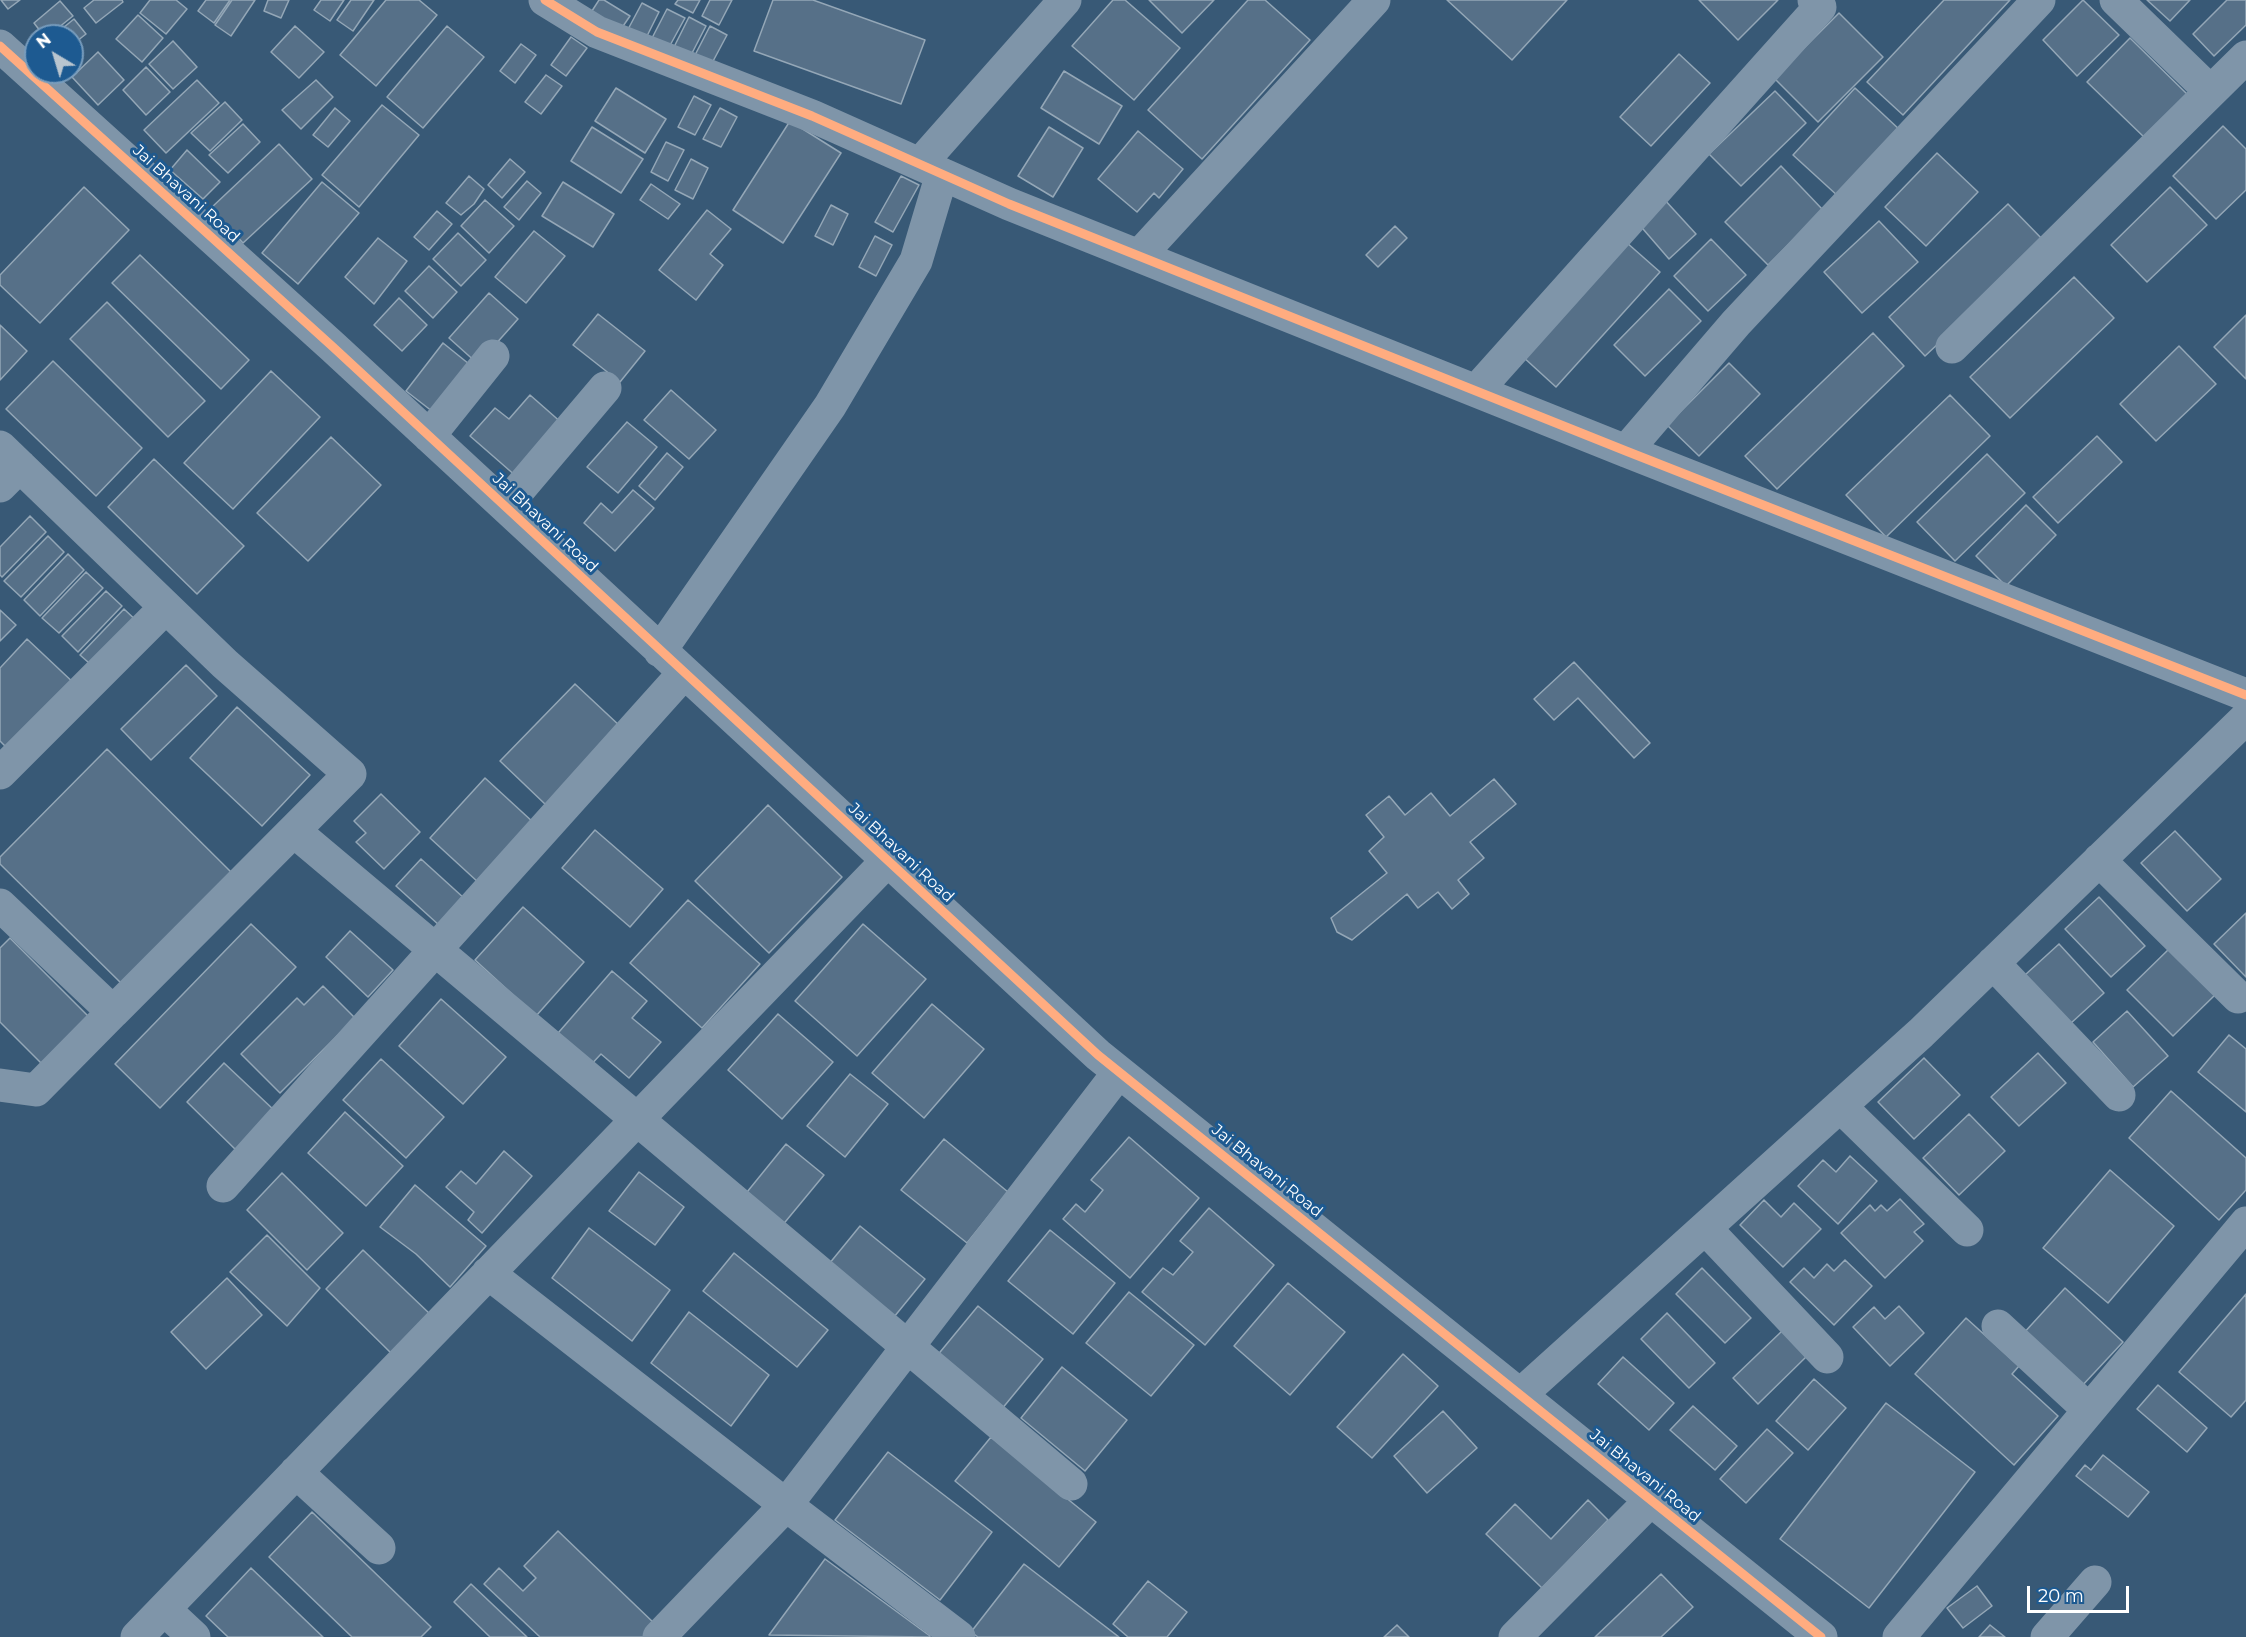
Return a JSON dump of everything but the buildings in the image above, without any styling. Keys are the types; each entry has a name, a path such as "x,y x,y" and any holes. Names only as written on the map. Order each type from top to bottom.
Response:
{"street":[{"path":"545,0 597,32 812,116 931,169 1139,256 2246,696"},
{"path":"660,651 830,406 916,261 931,169 1035,13 1065,0"},
{"path":"1139,256 1374,0"},
{"path":"1477,390 1820,7 1814,0"},
{"path":"1626,451 1736,323 2039,0"},
{"path":"2116,0 2210,91"},
{"name":"Jai Bhavani Road","path":"0,46 429,436 887,861 1119,1072 1821,1637"},
{"path":"1952,347 2246,57"},
{"path":"429,436 493,356"},
{"path":"505,506 605,388"},
{"path":"0,1085 36,1090 350,774 7,466"},
{"path":"0,773 166,607"},
{"path":"223,1186 684,673"},
{"path":"1520,1395 1840,1106 1993,963 2246,718"},
{"path":"294,831 1071,1484"},
{"path":"2099,860 2238,997"},
{"path":"137,1637 887,861"},
{"path":"0,905 113,1012"},
{"path":"1993,963 2119,1095"},
{"path":"659,1637 786,1505 1119,1072"},
{"path":"1840,1106 1967,1230"},
{"path":"1899,1637 2246,1223"},
{"path":"1705,1228 1827,1357"},
{"path":"488,1273 959,1637"},
{"path":"1998,1326 2089,1410"},
{"path":"296,1472 378,1548"},
{"path":"1515,1637 1651,1500"},
{"path":"2047,1637 2095,1581"},
{"path":"164,1609 194,1637"}],"cycle path":[{"path":"545,0 597,32 812,116 1009,204 1626,451 2246,695"},
{"path":"0,46 333,347 1098,1055 1821,1637"}]}
